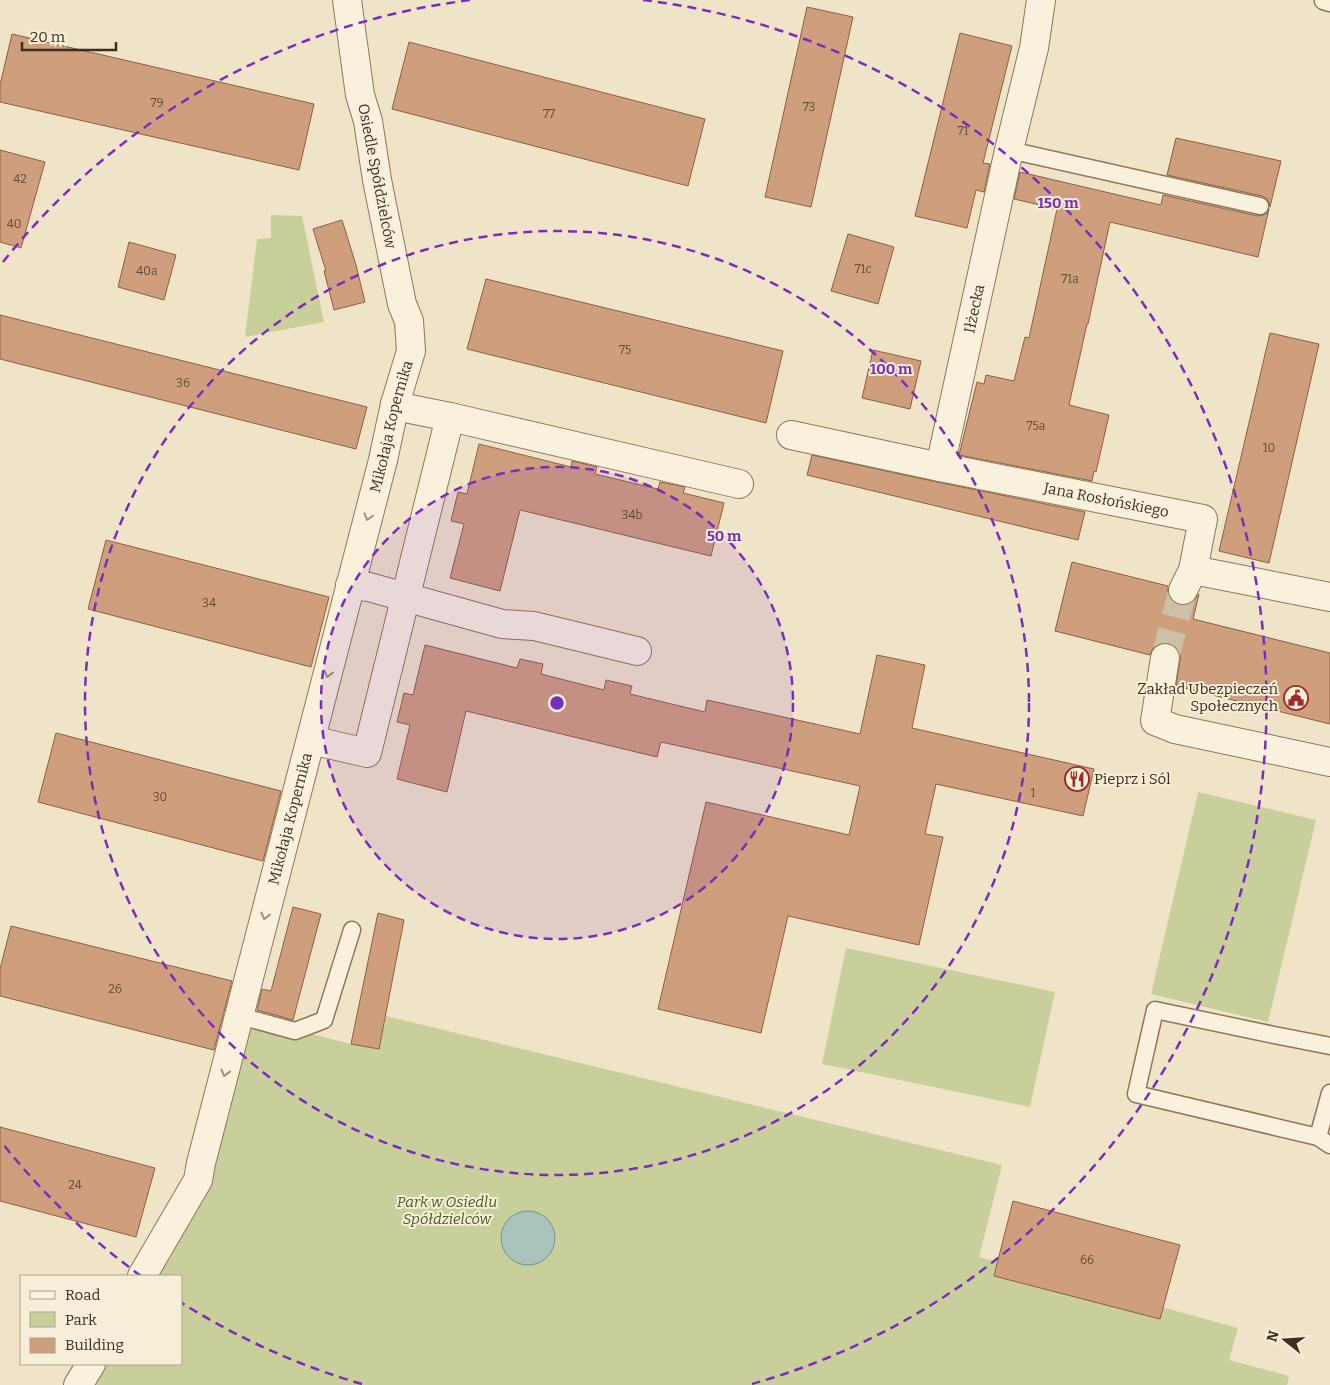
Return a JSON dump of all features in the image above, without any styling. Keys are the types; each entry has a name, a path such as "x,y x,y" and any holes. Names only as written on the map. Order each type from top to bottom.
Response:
{"street":[{"name":"Osiedle Spółdzielców","path":"347,0 360,95 368,121 377,180 402,304 409,321 411,351"},
{"name":"Iłżecka","path":"940,467 1009,150 1034,48 1041,0"},
{"name":"Mikołaja Kopernika","path":"143,1275 198,1180 271,889 383,460 395,404 411,351"},
{"path":"395,404 739,484"},
{"path":"311,740 367,753 450,417"},
{"path":"791,435 940,467"},
{"name":"Jana Rosłońskiego","path":"940,467 1203,519 1188,580 1330,597"},
{"path":"350,585 369,587 502,624 534,626 637,652"},
{"path":"1165,658 1155,721 1175,729 1330,762"},
{"path":"78,1385 90,1365"}],"lane":[{"path":"1009,150 1260,206"},
{"path":"240,1016 295,1031 324,1020 352,930"},
{"path":"1330,1046 1155,1010 1136,1094 1324,1141 1330,1093"}],"green space":[{"path":"271,215 302,216 324,322 245,337 257,239 271,238"},
{"path":"1198,792 1316,820 1268,1022 1151,994"},
{"path":"846,948 1055,992 1030,1107 822,1064"},
{"name":"Park w Osiedlu Spółdzielców","path":"240,1016 351,1044 379,1049 386,1016 1002,1165 979,1257 1238,1328 1229,1360 1289,1376 1287,1385 78,1385 90,1365 182,1365 182,1275 143,1275 198,1180"}],"water":[{"path":"528,1211 538,1213 547,1219 553,1228 555,1238 553,1248 547,1257 538,1263 528,1265 518,1263 509,1257 503,1248 501,1238 503,1228 509,1219 518,1213"}],"building":[{"path":"807,7 853,17 811,207 765,197"},
{"path":"960,33 1012,46 983,163 990,164 984,192 976,190 967,228 915,216"},
{"path":"12,34 314,104 299,170 0,102 0,85"},
{"path":"409,42 705,119 688,186 392,109"},
{"path":"1176,138 1281,161 1270,207 1267,199 1262,196 1167,175"},
{"path":"0,150 45,162 21,248 0,242"},
{"path":"1020,172 1161,205 1163,195 1258,216 1267,213 1269,209 1258,257 1110,222 1069,405 1109,415 1096,472 1094,471 1092,481 959,455 977,382 984,384 986,375 1014,381 1025,337 1029,338 1057,209 1014,199"},
{"path":"342,220 365,302 334,310 324,271 326,271 313,229"},
{"path":"848,234 894,247 878,304 831,291"},
{"path":"129,242 176,255 164,300 118,287"},
{"path":"486,279 783,351 766,423 467,349"},
{"path":"0,315 367,407 356,449 0,359"},
{"path":"1270,333 1319,344 1269,563 1219,551"},
{"path":"873,350 921,361 910,409 862,398"},
{"path":"479,444 571,467 572,461 597,467 595,474 658,489 660,482 685,487 683,493 724,503 711,556 520,510 500,591 450,578 464,524 451,521 458,492 467,494"},
{"path":"812,455 1085,512 1078,540 807,475"},
{"path":"106,540 329,597 311,667 88,609"},
{"path":"1072,562 1168,586 1170,598 1176,604 1183,606 1191,603 1199,594 1193,619 1330,653 1330,724 1176,686 1180,653 1175,646 1168,643 1159,644 1153,648 1150,655 1055,631"},
{"path":"425,645 517,668 520,659 543,664 541,674 604,690 606,680 632,686 630,694 705,712 707,700 860,734 877,655 925,665 912,728 1094,769 1083,816 936,784 925,834 943,837 919,945 788,916 761,1033 658,1009 706,802 849,835 860,786 661,742 657,757 466,711 447,792 397,779 410,725 397,722 404,693 413,695"},
{"path":"56,733 281,791 263,861 38,802"},
{"path":"293,907 321,914 293,1020 257,1010 262,989 271,991"},
{"path":"378,913 404,920 379,1049 351,1044"},
{"path":"11,926 232,981 214,1050 0,996 0,969"},
{"path":"0,1127 155,1168 136,1237 0,1201"},
{"path":"1013,1201 1180,1245 1160,1319 994,1276"}],"tunnel":[{"path":"1165,658 1183,590"}],"place":[{"name":"Zakład Ubezpieczeń Społecznych","path":"1296,698"},
{"name":"Pieprz i Sól","path":"1077,779"}]}
